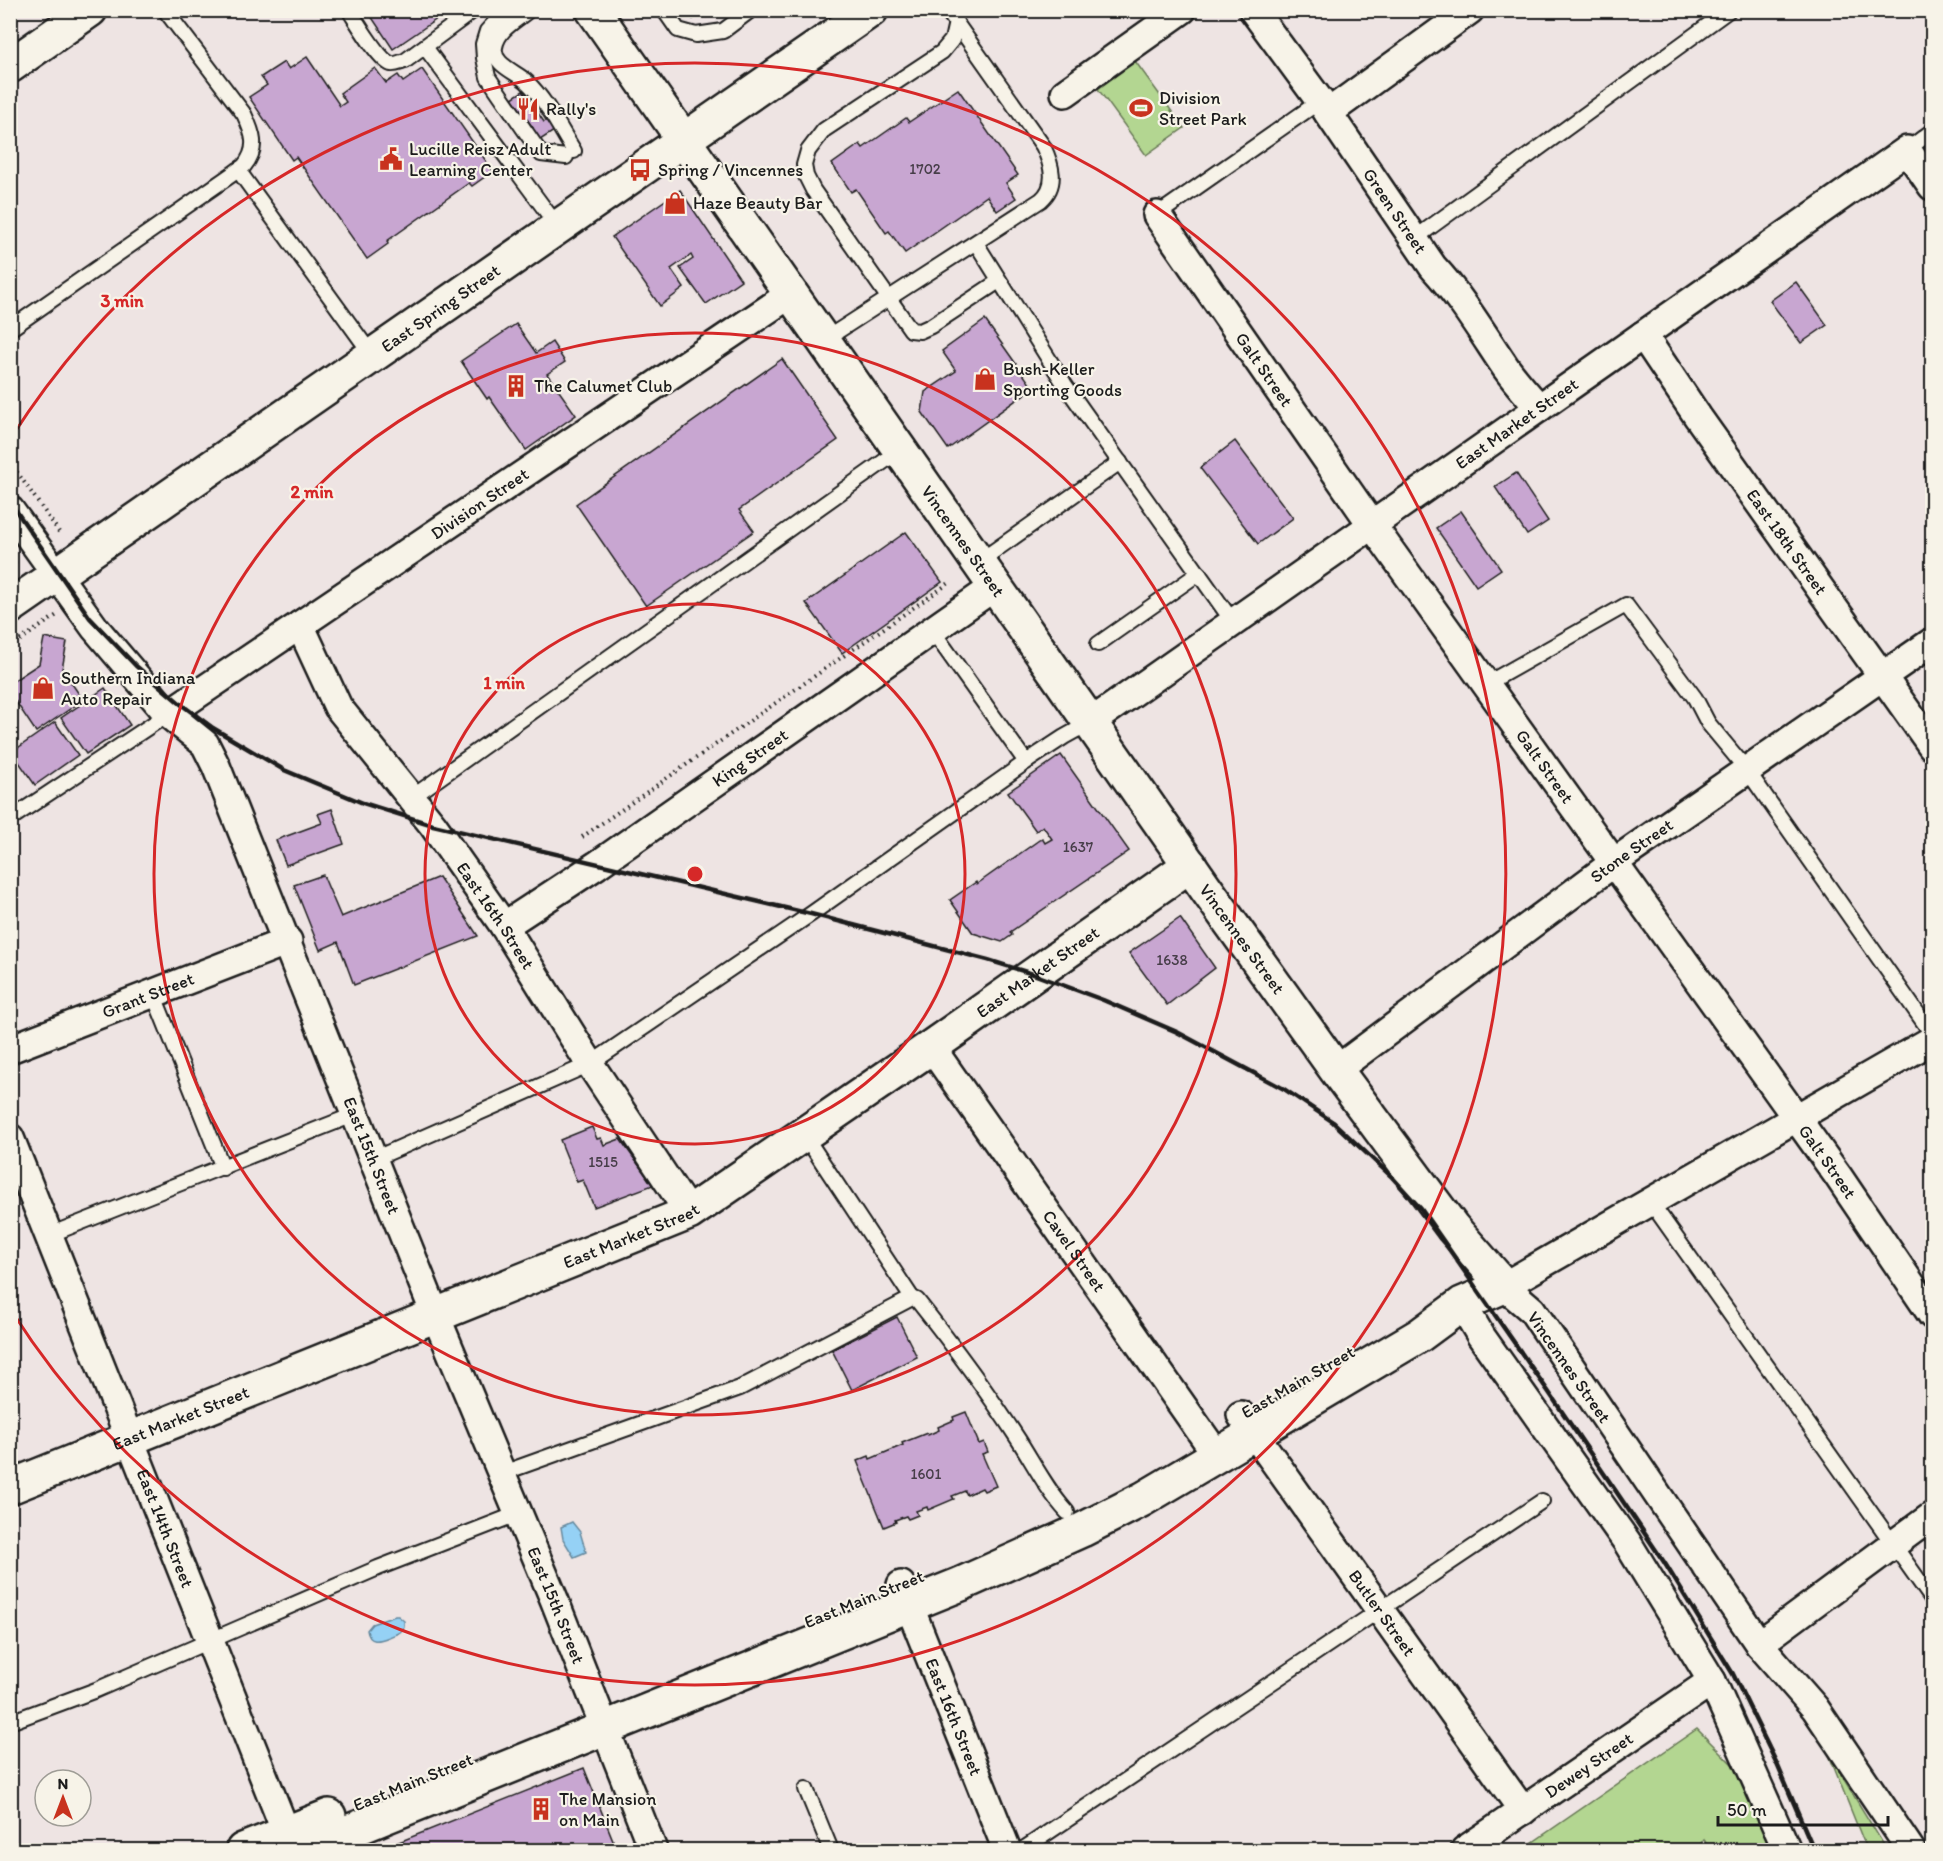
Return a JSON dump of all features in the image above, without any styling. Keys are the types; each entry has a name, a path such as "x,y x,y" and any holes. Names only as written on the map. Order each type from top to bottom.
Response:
{"main road":[{"path":"10,66 90,10"},
{"name":"Vincennes Street","path":"593,10 900,450 974,577 1091,722 1336,1070 1453,1228 1504,1286"},
{"name":"East Spring Street","path":"10,607 685,139 853,19"},
{"name":"East Market Street","path":"10,1487 689,1213 1190,865"},
{"name":"East Main Street","path":"243,1851 294,1845 905,1595 1132,1479 1210,1445 1420,1335 1462,1304 1504,1286"},
{"name":"East Main Street","path":"905,1595 961,1584 1082,1530 1143,1499 1210,1445"}],"street":[{"path":"1065,93 1182,10"},
{"name":"Green Street","path":"1253,10 1324,107 1414,239 1508,370 1539,408"},
{"path":"1324,107 1456,14"},
{"path":"1907,150 1932,186"},
{"name":"East Market Street","path":"1091,722 1907,150"},
{"name":"Galt Street","path":"1157,215 1372,525 1838,1176 1932,1315"},
{"name":"Division Street","path":"168,714 792,293"},
{"name":"East 18th Street","path":"1643,335 1698,417 1932,746"},
{"name":"East 15th Street","path":"10,510 95,628 168,714 205,744 216,766 288,941 435,1314 554,1599 653,1851"},
{"name":"King Street","path":"504,926 597,865 932,630 974,577"},
{"name":"East 16th Street","path":"300,625 338,707 433,825 504,926 590,1064 689,1213"},
{"name":"Stone Street","path":"1336,1070 1614,862 1932,642"},
{"name":"Grant Street","path":"10,1049 288,941"},
{"path":"1504,1286 1932,1040"},
{"name":"Cavel Street","path":"931,1047 1210,1445"},
{"name":"East 14th Street","path":"10,1138 210,1641 294,1845"},
{"name":"Vincennes Street","path":"1504,1286 1532,1310 1759,1644 1815,1708 1911,1851"},
{"path":"1462,1304 1481,1336 1627,1542 1712,1681 1787,1851"},
{"name":"Butler Street","path":"1247,1424 1523,1811"},
{"path":"1759,1644 1932,1516"},
{"name":"East 16th Street","path":"905,1595 1007,1851"},
{"name":"Dewey Street","path":"1465,1851 1712,1681"}],"lane":[{"path":"10,329 244,166 253,152 252,132 244,114 165,10"},
{"path":"350,10 377,51 393,64 405,61 474,10"},
{"path":"512,10 497,20 488,31 483,44 488,77 541,154 570,154 538,95 518,74 501,63 495,54 495,47 501,33 529,10"},
{"path":"664,10 678,30 696,35 723,31 751,10"},
{"path":"824,340 1041,201 1050,192 1052,179 1050,162 1043,146 947,10"},
{"path":"1414,239 1729,10"},
{"path":"956,22 952,40 942,52 824,130 808,151 804,165 806,176 813,190 911,330 920,331 999,281"},
{"path":"425,47 558,227"},
{"path":"1157,215 1324,107"},
{"path":"1907,150 1932,131"},
{"path":"238,170 372,356"},
{"path":"976,243 1065,385 1233,622"},
{"path":"411,798 900,450"},
{"path":"974,577 1120,462"},
{"path":"1098,644 1199,573"},
{"path":"1486,684 1626,605 1695,698 1708,723 1747,770 1932,1034"},
{"path":"932,630 1026,762"},
{"path":"10,819 168,714"},
{"path":"374,1159 590,1064 811,914 1026,762 1091,722"},
{"path":"153,993 223,1168"},
{"path":"49,1235 356,1114"},
{"path":"803,1133 912,1298 917,1300 942,1331 1017,1438 1052,1495 1067,1512"},
{"path":"1650,1201 1932,1599"},
{"path":"500,1474 740,1388 912,1298"},
{"path":"1022,1851 1542,1501"},
{"path":"10,1722 96,1690 378,1568 517,1514"},
{"path":"806,1789 831,1851"}],"path":[{"path":"10,462 59,532"},
{"path":"582,837 974,577"},
{"path":"10,647 60,612"}],"green space":[{"name":"Division Street Park","path":"1135,61 1184,128 1146,155 1098,89"},
{"path":"1697,1729 1745,1777 1771,1850 1709,1850 1704,1839 1696,1850 1531,1850 1526,1847"},
{"path":"1829,1755 1887,1850 1867,1850"}],"water":[{"path":"572,1522 580,1532 586,1552 574,1557 563,1539 561,1527"},
{"path":"395,1616 404,1621 401,1631 382,1640 370,1638 367,1630 372,1624"}],"building":[{"path":"367,10 450,10 393,49"},
{"path":"687,10 716,10 707,17 704,11 693,19"},
{"name":"Lucille Reisz Adult Learning Center","path":"307,57 340,106 346,102 340,93 375,68 386,83 398,75 403,82 422,69 493,171 472,186 469,183 387,241 388,244 367,259 296,157 292,160 249,97 267,85 261,77 284,62 289,69"},
{"path":"958,89 1018,175 1006,183 1016,198 997,211 987,196 905,253 889,231 886,233 856,189 851,192 832,164 860,144 863,148 906,118 909,122"},
{"name":"Rally's","path":"523,91 544,122 547,120 554,131 537,142 530,131 533,128 512,98"},
{"path":"680,190 741,280 706,304 680,268 693,259 691,255 671,269 684,288 660,306 612,237"},
{"path":"1796,282 1827,325 1801,343 1770,301"},
{"name":"Bush-Keller Sporting Goods","path":"985,320 1033,388 948,449 922,412 925,392 956,371 942,351"},
{"name":"The Calumet Club","path":"516,324 536,353 552,342 565,362 547,374 576,415 526,450 461,361"},
{"path":"782,359 838,440 739,510 754,531 646,606 576,504"},
{"path":"1235,441 1293,518 1258,544 1200,468"},
{"path":"1516,473 1548,521 1527,535 1495,487"},
{"path":"1461,511 1501,569 1476,586 1436,528"},
{"path":"906,532 942,582 842,653 806,603"},
{"name":"Southern Indiana Auto Repair","path":"44,638 67,642 62,669 83,700 36,732 10,693 10,683 39,664"},
{"path":"105,688 130,725 86,754 61,718"},
{"path":"55,722 78,755 35,785 12,752"},
{"path":"1061,755 1129,851 1010,932 1012,935 1002,942 973,933 950,900 976,882 977,884 1042,838 1045,843 1052,839 1043,826 1036,831 1008,792"},
{"path":"332,809 344,844 286,865 276,840 322,823 318,814"},
{"path":"323,875 341,917 439,877 478,936 354,985 338,942 320,950 294,885"},
{"path":"1180,918 1215,968 1167,1005 1129,953"},
{"path":"592,1127 597,1139 601,1138 604,1145 620,1139 653,1185 594,1207 583,1180 577,1182 560,1140"},
{"path":"897,1317 917,1357 852,1390 832,1350"},
{"path":"966,1412 979,1444 984,1442 988,1452 982,1454 996,1486 984,1491 982,1488 967,1495 965,1491 952,1496 954,1499 928,1510 927,1507 916,1511 918,1515 908,1519 906,1516 884,1527 857,1461 869,1456 870,1459 903,1445 902,1443 927,1433 928,1435 939,1430 938,1427 954,1420 953,1417"},
{"name":"The Mansion on Main","path":"584,1768 617,1850 379,1850"}],"railway":[{"path":"10,502 90,618 136,666 213,728 284,770 363,803 433,825 811,914 1033,974 1103,1000 1177,1032 1284,1089 1333,1122 1391,1176 1421,1209 1664,1562 1733,1674 1777,1764 1814,1850"}],"place":[{"name":"Division Street Park","path":"1141,108"},
{"name":"Rally's","path":"528,109"},
{"name":"Lucille Reisz Adult Learning Center","path":"391,159"},
{"name":"Spring / Vincennes","path":"640,170"},
{"name":"Haze Beauty Bar","path":"675,203"},
{"name":"Bush-Keller Sporting Goods","path":"985,379"},
{"name":"The Calumet Club","path":"516,386"},
{"name":"Southern Indiana Auto Repair","path":"43,688"},
{"name":"The Mansion on Main","path":"541,1809"}]}
